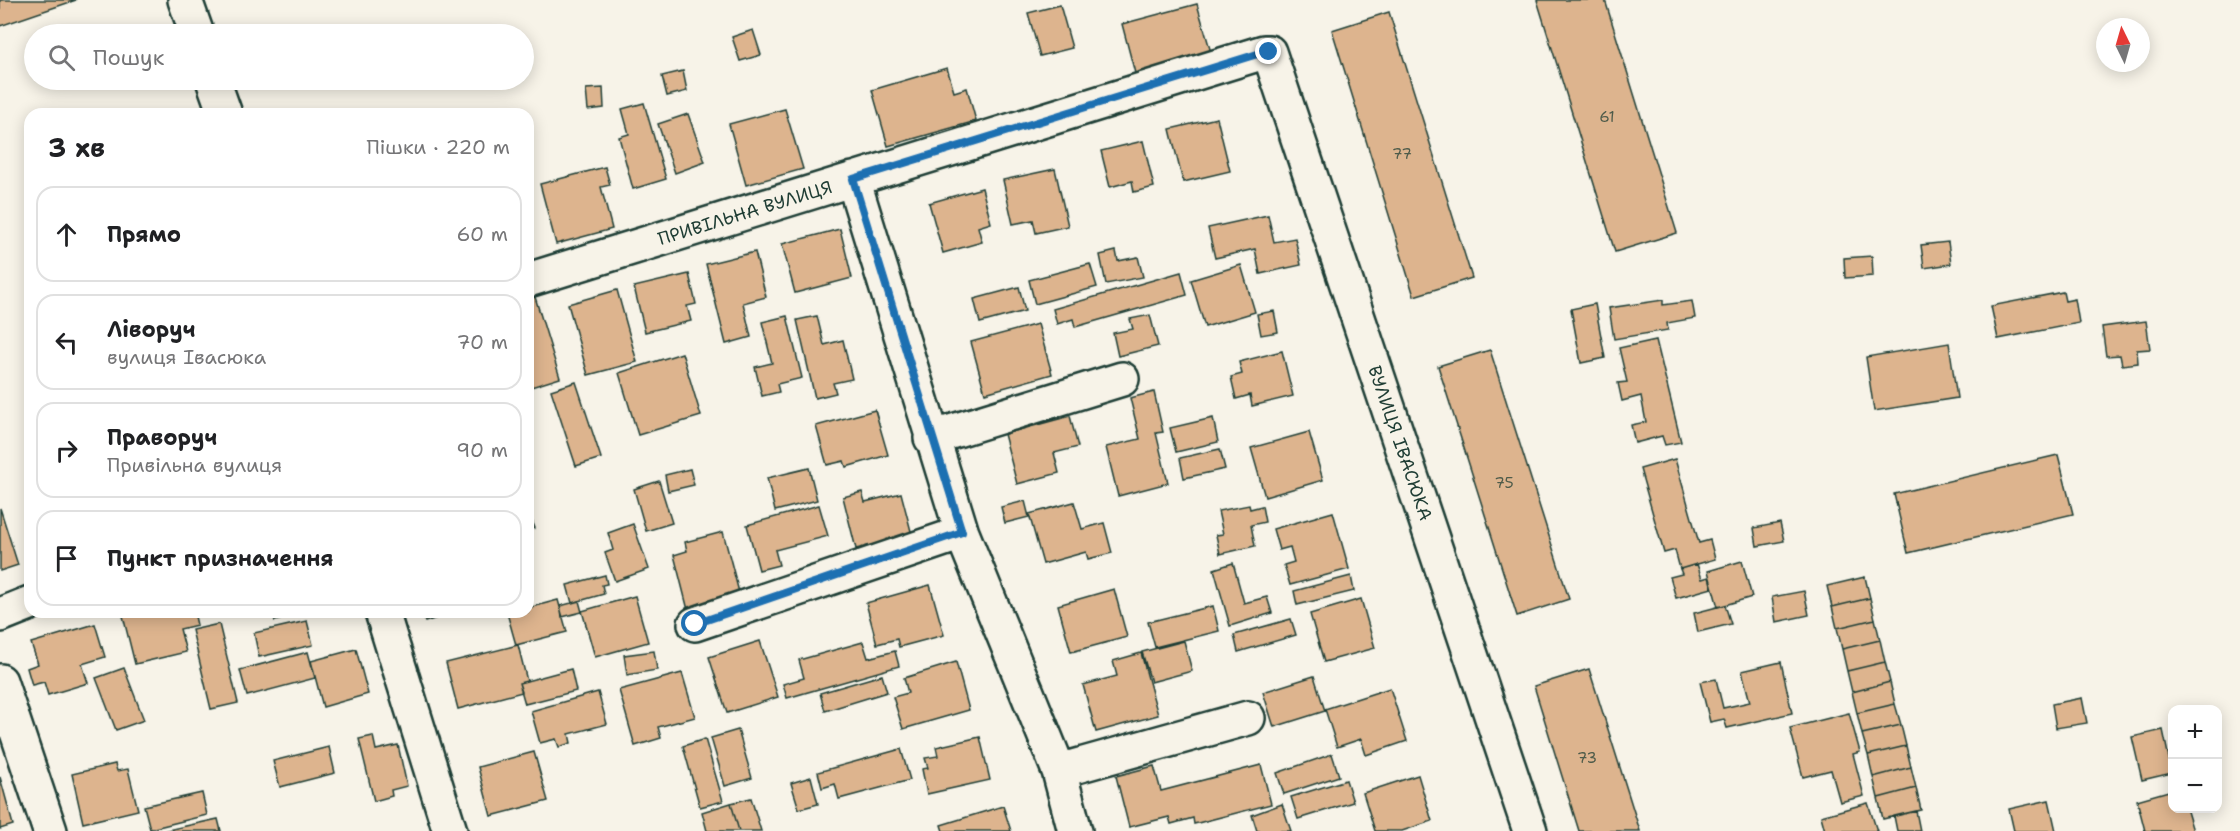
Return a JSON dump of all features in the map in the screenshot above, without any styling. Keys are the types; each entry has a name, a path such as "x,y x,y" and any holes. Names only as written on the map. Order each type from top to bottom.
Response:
{"street":[{"path":"185,0 193,24"},
{"name":"ПРИВІЛЬНА ВУЛИЦЯ","path":"534,278 1264,52 1269,52 1270,55"},
{"name":"ВУЛИЦЯ ІВАСЮКА","path":"1270,55 1530,831"},
{"path":"217,90 223,108"},
{"path":"853,179 962,532 1059,771 1075,831"},
{"path":"932,438 1122,379"},
{"path":"695,624 962,532"},
{"path":"0,615 24,605"},
{"path":"384,618 450,831"},
{"path":"0,681 50,831"},
{"path":"1059,771 1248,718"}],"building":[{"path":"0,0 76,0 0,26"},
{"path":"1537,0 1605,0 1677,233 1615,252"},
{"path":"1197,4 1212,56 1136,77 1122,24"},
{"path":"1060,5 1072,48 1040,56 1028,13"},
{"path":"1389,12 1472,278 1414,296 1332,30"},
{"path":"753,30 761,55 740,61 732,37"},
{"path":"947,68 954,92 967,88 976,121 888,146 872,90"},
{"path":"683,71 687,91 667,96 662,76"},
{"path":"603,88 604,108 588,110 586,89"},
{"path":"644,103 666,179 633,189 619,137 629,134 622,109"},
{"path":"785,109 803,169 746,185 729,124"},
{"path":"688,114 705,162 675,173 658,124"},
{"path":"1217,118 1230,171 1183,182 1170,129"},
{"path":"1143,141 1154,187 1134,192 1132,181 1110,187 1101,151"},
{"path":"605,167 610,185 601,187 612,229 556,244 540,184"},
{"path":"1055,169 1068,226 1036,233 1033,220 1013,224 1003,180"},
{"path":"982,188 991,223 978,227 982,242 943,253 929,203"},
{"path":"1268,215 1274,242 1295,238 1301,265 1260,274 1255,249 1215,258 1208,228"},
{"path":"840,229 852,278 795,293 782,244"},
{"path":"1948,242 1951,264 1924,268 1921,245"},
{"path":"1116,251 1118,261 1138,257 1143,277 1106,284 1100,255"},
{"path":"755,252 766,297 743,303 751,337 726,344 706,264"},
{"path":"1872,256 1873,276 1845,278 1844,258"},
{"path":"1090,264 1097,287 1035,304 1029,280"},
{"path":"1241,265 1255,312 1205,327 1191,280"},
{"path":"1181,272 1187,295 1075,327 1073,319 1057,324 1053,309"},
{"path":"689,274 696,304 687,306 691,321 645,332 634,287"},
{"path":"1019,287 1025,311 980,323 974,299"},
{"path":"617,290 637,362 588,375 568,304"},
{"path":"2063,292 2065,301 2075,299 2079,323 1998,339 1991,306"},
{"path":"534,297 560,378 534,386"},
{"path":"1663,300 1663,305 1692,301 1695,318 1667,323 1668,330 1614,339 1609,308"},
{"path":"1595,304 1605,358 1581,363 1571,309"},
{"path":"1274,311 1278,332 1261,335 1257,314"},
{"path":"1150,315 1158,346 1118,356 1113,333 1133,329 1130,319"},
{"path":"787,316 802,378 777,384 779,392 762,396 755,367 772,363 762,322"},
{"path":"817,316 824,345 843,340 852,379 833,383 836,393 815,398 797,320"},
{"path":"2146,321 2150,349 2137,350 2138,363 2122,365 2120,355 2106,356 2102,327"},
{"path":"1038,324 1052,374 985,393 971,342"},
{"path":"1656,340 1681,442 1665,445 1662,436 1635,443 1631,425 1646,422 1641,396 1622,401 1618,383 1627,382 1619,348"},
{"path":"1949,343 1957,398 1874,411 1866,357"},
{"path":"1490,350 1569,599 1517,616 1438,366"},
{"path":"1282,351 1293,396 1252,406 1250,395 1236,399 1231,377 1242,374 1239,362"},
{"path":"682,353 701,416 638,435 619,373"},
{"path":"576,382 601,458 576,466 551,390"},
{"path":"1154,392 1163,432 1156,433 1168,483 1118,496 1106,447 1140,439 1130,398"},
{"path":"875,410 888,455 846,467 844,461 827,465 816,426"},
{"path":"1070,416 1078,447 1054,453 1059,473 1017,484 1004,434"},
{"path":"1213,418 1218,442 1176,452 1170,428"},
{"path":"1309,432 1323,480 1265,497 1251,448"},
{"path":"1220,449 1225,469 1184,478 1180,458"},
{"path":"2058,455 2073,514 1908,553 1894,494"},
{"path":"1675,459 1699,543 1710,540 1715,559 1680,569 1675,550 1664,553 1640,469"},
{"path":"809,468 817,500 775,511 767,478"},
{"path":"690,469 694,485 668,491 665,475"},
{"path":"659,481 672,523 646,531 634,489"},
{"path":"862,492 865,502 901,493 912,535 856,549 843,497"},
{"path":"1025,501 1029,517 1005,523 1001,507"},
{"path":"1074,502 1082,529 1104,523 1112,553 1088,559 1086,552 1043,564 1029,514"},
{"path":"819,505 828,536 775,550 779,565 759,570 747,525"},
{"path":"1249,505 1250,509 1262,506 1265,522 1251,525 1255,546 1220,554 1216,535 1223,534 1218,511"},
{"path":"0,508 18,565 0,571"},
{"path":"1333,512 1349,569 1290,585 1284,565 1294,562 1290,547 1279,550 1273,529"},
{"path":"1780,523 1784,541 1757,546 1754,528"},
{"path":"633,524 649,569 615,581 605,553 613,550 608,533"},
{"path":"723,532 740,596 688,610 674,555 687,551 685,542"},
{"path":"1742,561 1752,597 1718,607 1708,571"},
{"path":"1233,563 1244,603 1267,597 1272,613 1230,626 1214,569"},
{"path":"1697,564 1702,579 1709,577 1712,588 1676,598 1670,577 1682,574 1680,569"},
{"path":"605,575 607,584 602,585 604,594 572,603 567,585"},
{"path":"1351,576 1354,591 1297,605 1294,591"},
{"path":"1865,577 1870,598 1832,607 1827,586"},
{"path":"930,585 944,635 899,647 897,639 877,644 866,603"},
{"path":"1114,589 1127,637 1071,652 1058,605"},
{"path":"1804,591 1809,615 1776,622 1772,597"},
{"path":"635,596 648,642 595,657 582,611"},
{"path":"1870,598 1875,619 1837,628 1832,607"},
{"path":"1361,599 1375,648 1324,662 1310,614"},
{"path":"558,600 567,632 516,645 508,618 534,618 534,606"},
{"path":"579,601 582,612 562,617 560,606"},
{"path":"1725,605 1731,624 1698,632 1694,613"},
{"path":"1213,606 1219,631 1155,647 1148,622"},
{"path":"124,618 195,618 197,625 180,629 186,652 135,664"},
{"path":"424,618 437,618 425,622"},
{"path":"1291,619 1296,635 1238,652 1234,635"},
{"path":"1875,619 1880,640 1842,649 1837,628"},
{"path":"307,621 313,645 259,657 254,633"},
{"path":"95,624 105,657 82,664 88,683 48,695 44,682 32,685 27,668 38,664 31,643"},
{"path":"219,624 238,703 211,709 192,630"},
{"path":"1880,640 1885,662 1847,671 1842,649"},
{"path":"760,641 778,697 727,713 709,657"},
{"path":"1184,641 1192,671 1151,682 1142,652"},
{"path":"863,642 868,658 895,651 899,666 787,698 783,684 804,678 799,660"},
{"path":"518,645 527,681 519,683 522,692 458,709 446,663"},
{"path":"356,649 368,694 323,707 311,661"},
{"path":"654,651 657,670 627,675 624,655"},
{"path":"308,652 315,678 247,696 240,670"},
{"path":"1141,653 1158,715 1096,732 1083,685 1117,676 1113,661"},
{"path":"956,662 969,710 903,729 893,697 908,693 904,678"},
{"path":"1781,662 1792,713 1727,728 1724,719 1710,722 1700,682 1716,679 1723,708 1750,702 1742,671"},
{"path":"1885,662 1890,682 1852,692 1847,671"},
{"path":"124,668 144,720 116,730 96,678"},
{"path":"571,669 576,691 525,704 519,683"},
{"path":"1589,669 1640,831 1579,831 1534,686"},
{"path":"682,673 695,717 658,727 661,738 635,746 619,690"},
{"path":"882,675 887,692 825,711 820,693"},
{"path":"1314,676 1325,711 1274,727 1263,692"},
{"path":"1890,682 1895,704 1857,713 1852,692"},
{"path":"1390,688 1407,741 1366,755 1361,739 1337,747 1325,709"},
{"path":"598,692 607,724 569,734 571,743 559,747 556,739 540,743 531,711"},
{"path":"2082,698 2087,723 2056,728 2052,704"},
{"path":"1895,704 1901,725 1862,734 1857,713"},
{"path":"1849,713 1860,752 1853,754 1864,796 1840,802 1831,770 1803,777 1790,728"},
{"path":"1901,725 1906,746 1868,755 1862,734"},
{"path":"738,730 752,778 725,786 711,738"},
{"path":"2163,730 2168,754 2168,774 2142,780 2132,737"},
{"path":"373,736 376,750 398,745 407,786 391,790 392,796 374,801 359,739"},
{"path":"980,737 990,780 927,794 922,769 928,768 925,758 938,756 936,747"},
{"path":"705,739 723,801 700,807 683,746"},
{"path":"1906,746 1911,767 1873,777 1868,755"},
{"path":"329,747 335,773 280,787 273,761"},
{"path":"901,749 910,780 839,799 835,784 822,788 818,772"},
{"path":"534,752 548,801 491,816 478,767"},
{"path":"1332,754 1339,776 1284,794 1277,773"},
{"path":"115,764 117,771 128,769 138,810 83,823 72,774"},
{"path":"1261,765 1271,804 1194,824 1193,818 1171,824 1169,817 1129,827 1116,776 1154,766 1161,791"},
{"path":"1911,767 1916,788 1878,798 1873,777"},
{"path":"1418,775 1432,821 1402,831 1375,831 1363,793"},
{"path":"0,777 13,825 0,829"},
{"path":"811,777 818,804 799,809 791,783"},
{"path":"1346,780 1353,802 1298,819 1291,797"},
{"path":"1916,788 1921,810 1883,819 1878,798"},
{"path":"2168,791 2168,813 2188,813 2193,831 2145,831 2137,800"},
{"path":"202,793 207,815 150,829 144,806"},
{"path":"751,798 761,831 739,831 731,803"},
{"path":"2049,800 2056,831 2014,831 2009,809"},
{"path":"731,803 739,831 707,831 702,812"},
{"path":"1868,803 1877,831 1825,831 1821,816"},
{"path":"1282,804 1291,831 1257,831 1252,815"},
{"path":"1003,806 1011,831 943,831 941,825"},
{"path":"1916,811 1920,831 1897,831 1894,816"},
{"path":"218,819 221,831 163,831"}],"route":[{"path":"695,624 962,532 853,179 1269,52"}]}
